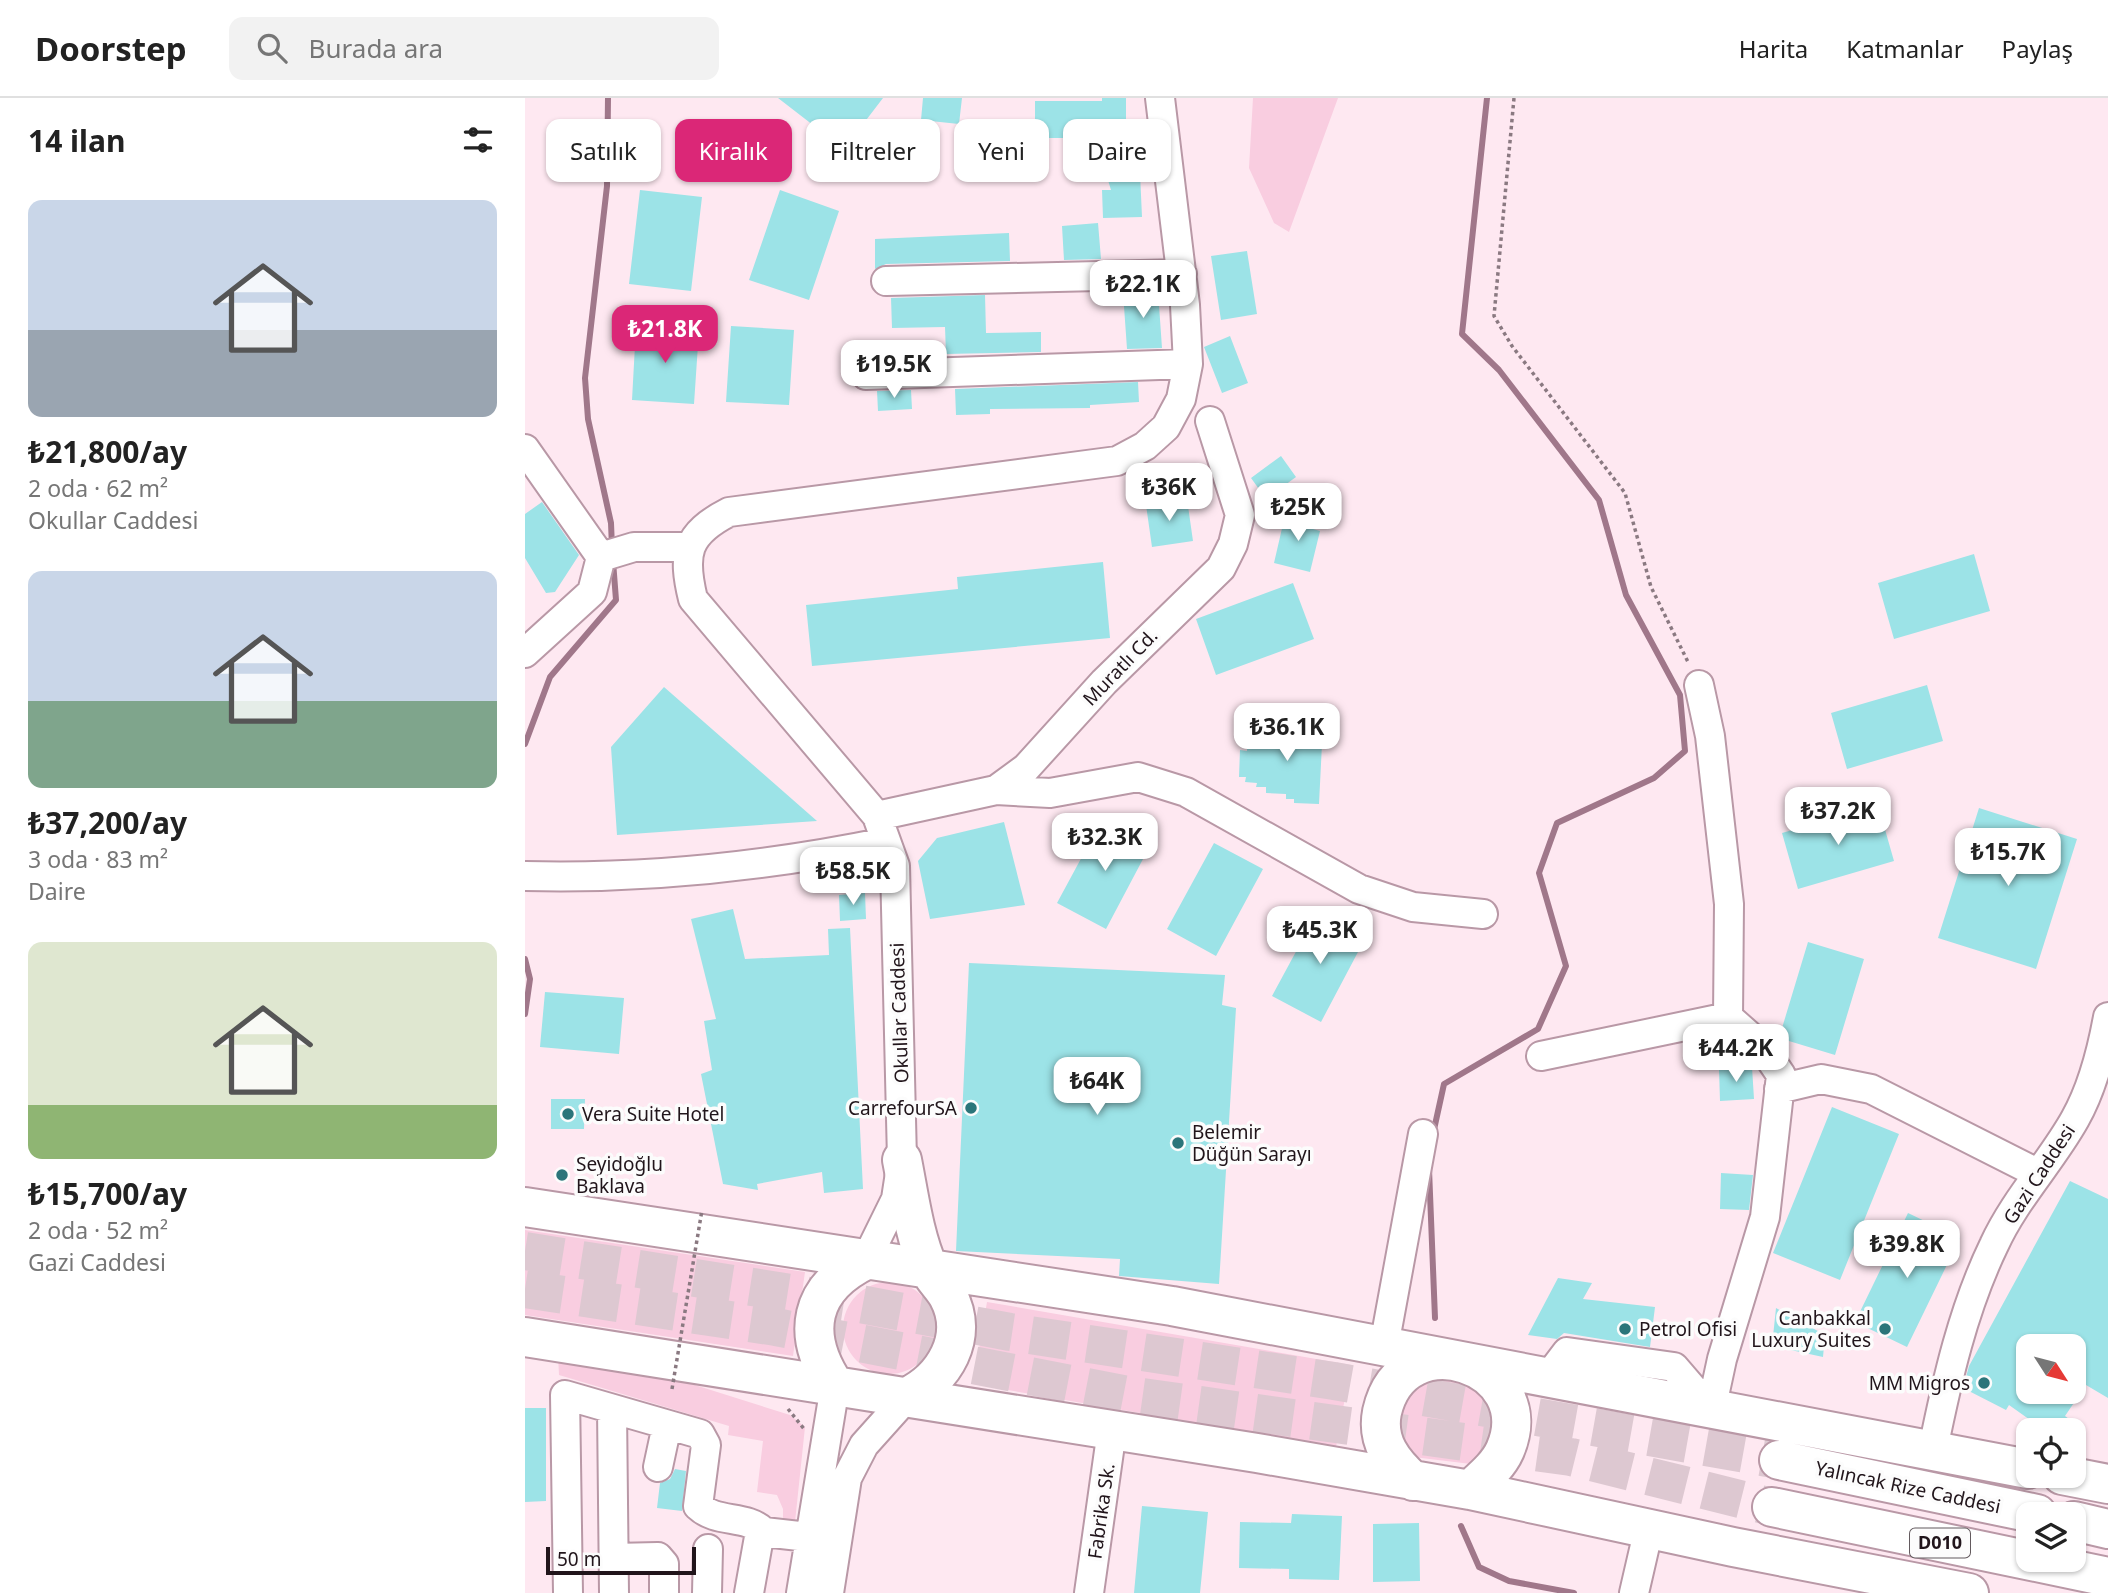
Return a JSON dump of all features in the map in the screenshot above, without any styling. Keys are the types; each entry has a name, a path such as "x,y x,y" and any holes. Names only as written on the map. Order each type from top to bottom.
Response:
{"highway":[{"path":"902,1160 914,1219 930,1270 948,1297 956,1333 952,1353 941,1372 923,1389 907,1397"},
{"path":"525,1208 1172,1306 2016,1467"},
{"path":"835,1386 813,1335 816,1310 827,1288 844,1270 866,1260"},
{"path":"525,1338 907,1397 1470,1490 1649,1528 1853,1582 1969,1593"},
{"path":"1413,1481 1394,1464 1383,1444 1380,1421 1385,1399 1397,1380 1415,1366 1436,1359 1461,1361 1491,1377 1503,1392 1510,1419 1505,1450 1492,1469 1470,1490"},
{"name":"Yalıncak Rize Caddesi","path":"1779,1460 2016,1510"},
{"path":"2086,1480 2108,1485"},
{"name":"D010","path":"1772,1507 2108,1577"},
{"path":"2086,1523 2108,1528"}],"street":[{"path":"601,556 634,547 689,547 705,524 729,512 1117,461 1145,446 1166,427 1181,399 1188,364 1182,274 1160,98"},
{"path":"886,281 1182,274"},
{"path":"866,374 1188,364"},
{"name":"Muratlı Cd.","path":"877,816 996,790 1027,768 1104,682 1221,568 1233,544 1240,515 1210,421"},
{"path":"525,449 601,556 592,592 525,653"},
{"name":"Okullar Caddesi","path":"689,547 686,570 693,599 877,816 891,854 902,1160 896,1199 866,1260"},
{"path":"1699,685 1710,736 1729,904 1728,1017 1762,1047 1781,1075 1765,1217 1722,1359 1711,1410"},
{"path":"996,790 1050,793 1138,777 1186,792 1359,889 1413,907 1483,914"},
{"path":"525,876 651,872 891,854"},
{"path":"1541,1056 1728,1017"},
{"name":"Gazi Caddesi","path":"1933,1450 1946,1385 1968,1310 1994,1244 2037,1173 2076,1118 2103,1045 2108,1017"},
{"path":"1779,1089 1821,1079 1871,1089 2037,1173"},
{"path":"1384,1346 1423,1134"},
{"path":"801,1593 835,1386"},
{"path":"568,1593 565,1395 700,1434 706,1445 698,1506 707,1515 755,1524 764,1532 809,1537"},
{"path":"829,1593 847,1478 864,1445 907,1397"},
{"path":"613,1409 614,1593"},
{"path":"658,1467 667,1425"},
{"name":"Fabrika Sk.","path":"1089,1593 1112,1430"},
{"path":"1634,1593 1649,1528"},
{"path":"750,1593 759,1537 764,1532"},
{"path":"707,1593 708,1549"},
{"path":"614,1558 658,1557 664,1564 664,1593"}],"path":[{"path":"1514,98 1494,316 1511,346 1625,492 1651,587 1699,685"},
{"path":"673,1388 702,1210"},
{"path":"779,1405 793,1413 809,1437"}],"shaded area":[{"path":"1253,98 1338,98 1289,232 1274,223 1249,168"},
{"path":"525,1230 805,1272 793,1356 525,1315"},
{"path":"889,1282 907,1285 922,1295 932,1310 935,1328 932,1346 922,1361 907,1371 889,1374 871,1371 856,1361 846,1346 843,1328 846,1310 856,1295 871,1285"},
{"path":"987,1302 1351,1365 1336,1447 973,1384"},
{"path":"558,1355 641,1368 790,1415 805,1427 795,1522 783,1520 783,1509 777,1495 757,1492 763,1441 728,1435 729,1426 559,1375"},
{"path":"1449,1378 1476,1389 1490,1407 1492,1427 1489,1437 1471,1464 1413,1457 1401,1429 1404,1405 1411,1395 1433,1381"}],"building":[{"path":"778,98 883,98 867,119 806,120"},
{"path":"923,98 962,98 960,119 954,119 954,123 940,122 940,119 921,119"},
{"path":"1102,98 1126,98 1126,119 1063,119 1063,138 1049,138 1049,119 1035,119 1035,101 1102,101"},
{"path":"1109,182 1140,182 1142,217 1103,218 1102,190 1111,190"},
{"path":"640,190 702,197 691,291 629,284"},
{"path":"780,190 839,211 809,300 749,280"},
{"path":"1098,223 1101,259 1064,260 1062,226"},
{"path":"1009,233 1010,261 886,264 875,269 875,239"},
{"path":"1247,251 1257,314 1221,320 1211,256"},
{"path":"1158,291 1162,348 1127,349 1123,292"},
{"path":"985,295 986,333 1041,332 1041,352 946,354 945,327 892,328 891,298"},
{"path":"731,326 794,330 789,405 726,402"},
{"path":"636,327 699,330 694,404 632,400"},
{"path":"1230,336 1248,383 1222,393 1204,347"},
{"path":"1138,382 1139,402 1090,405 1090,408 990,409 990,414 956,415 955,389"},
{"path":"911,390 912,409 878,411 877,391"},
{"path":"1281,456 1296,477 1270,496 1264,496 1251,478"},
{"path":"1187,499 1193,541 1152,547 1146,505"},
{"path":"542,502 579,555 555,592 546,593 525,558 525,514"},
{"path":"1298,511 1316,515 1313,529 1320,531 1310,572 1274,563 1283,524 1294,527"},
{"path":"1974,554 1990,611 1894,639 1878,583"},
{"path":"1103,562 1110,638 812,666 806,605 958,589 957,577"},
{"path":"1293,583 1314,639 1216,675 1196,619"},
{"path":"1927,685 1943,741 1847,769 1831,713"},
{"path":"664,687 817,821 617,835 611,747"},
{"path":"1298,722 1323,724 1319,804 1294,803 1294,799 1286,799 1286,794 1266,793 1266,787 1256,787 1257,783 1245,782 1246,777 1239,777 1240,750 1247,751 1247,742 1268,739 1268,733 1289,734 1289,729 1297,730"},
{"path":"1878,805 1894,861 1798,889 1782,833"},
{"path":"1979,808 2077,839 2036,969 1938,938"},
{"path":"1104,816 1152,842 1106,929 1057,903"},
{"path":"1004,822 1025,905 930,919 918,861 937,838"},
{"path":"1214,843 1263,869 1216,956 1167,929"},
{"path":"865,893 866,919 840,921 839,895"},
{"path":"733,909 745,959 829,955 828,929 850,928 863,1189 824,1193 822,1172 757,1184 758,1190 723,1184 701,1074 712,1070 704,1021 716,1019 691,919"},
{"path":"1319,909 1367,935 1321,1022 1272,996"},
{"path":"1808,942 1864,959 1835,1055 1779,1038"},
{"path":"969,963 1225,975 1222,1005 1236,1008 1219,1284 1119,1276 1120,1259 956,1251"},
{"path":"545,992 624,998 619,1054 540,1047"},
{"path":"1752,1067 1754,1099 1720,1101 1719,1069"},
{"name":"Vera Suite Hotel","path":"551,1099 585,1099 584,1129 551,1129"},
{"path":"1832,1107 1899,1134 1840,1280 1773,1253"},
{"path":"1721,1173 1753,1175 1749,1210 1720,1209"},
{"path":"2070,1181 2108,1199 2108,1398 2086,1385 2086,1334 2016,1334 2016,1404 2073,1404 2065,1416 2068,1418 2027,1418 2009,1405 2006,1410 1963,1388 1969,1366"},
{"path":"1908,1213 1960,1238 1907,1347 1855,1322"},
{"path":"1558,1278 1592,1283 1583,1299 1655,1307 1650,1347 1564,1333 1557,1339 1528,1335"},
{"path":"1776,1308 1825,1335 1823,1357 1772,1346"},
{"path":"525,1408 546,1408 546,1501 525,1502"},
{"path":"675,1469 686,1471 682,1511 657,1508 660,1483 670,1479"},
{"path":"1142,1506 1208,1512 1200,1593 1134,1593"},
{"path":"1292,1514 1342,1516 1339,1580 1289,1579 1289,1569 1239,1568 1240,1522 1291,1523"},
{"path":"1419,1523 1420,1581 1373,1582 1373,1524"}],"waterway":[{"path":"608,98 607,186 585,378 588,419 611,523 612,547"},
{"path":"1433,1134 1444,1084 1538,1029 1566,966 1539,873 1557,823 1654,778 1685,751 1680,695 1626,595 1599,500 1499,370 1462,334 1487,98"},
{"path":"525,744 550,677 616,600 613,561"},
{"path":"525,959 530,979 525,1014"},
{"path":"1429,1169 1435,1318"},
{"path":"1461,1526 1479,1567 1509,1581 1574,1593"}],"tunnel":[{"path":"525,1251 860,1304 1010,1332 1334,1381 1779,1460"},
{"path":"525,1289 776,1327 1128,1395 1571,1457 1772,1507"}],"place":[{"name":"CarrefourSA","path":"971,1108"},
{"name":"Vera Suite Hotel","path":"568,1114"},
{"name":"Belemir Düğün Sarayı","path":"1178,1143"},
{"name":"Seyidoğlu Baklava","path":"562,1175"},
{"name":"Petrol Ofisi","path":"1625,1329"},
{"name":"Canbakkal Luxury Suites","path":"1885,1329"},
{"name":"MM Migros","path":"1984,1383"}]}
